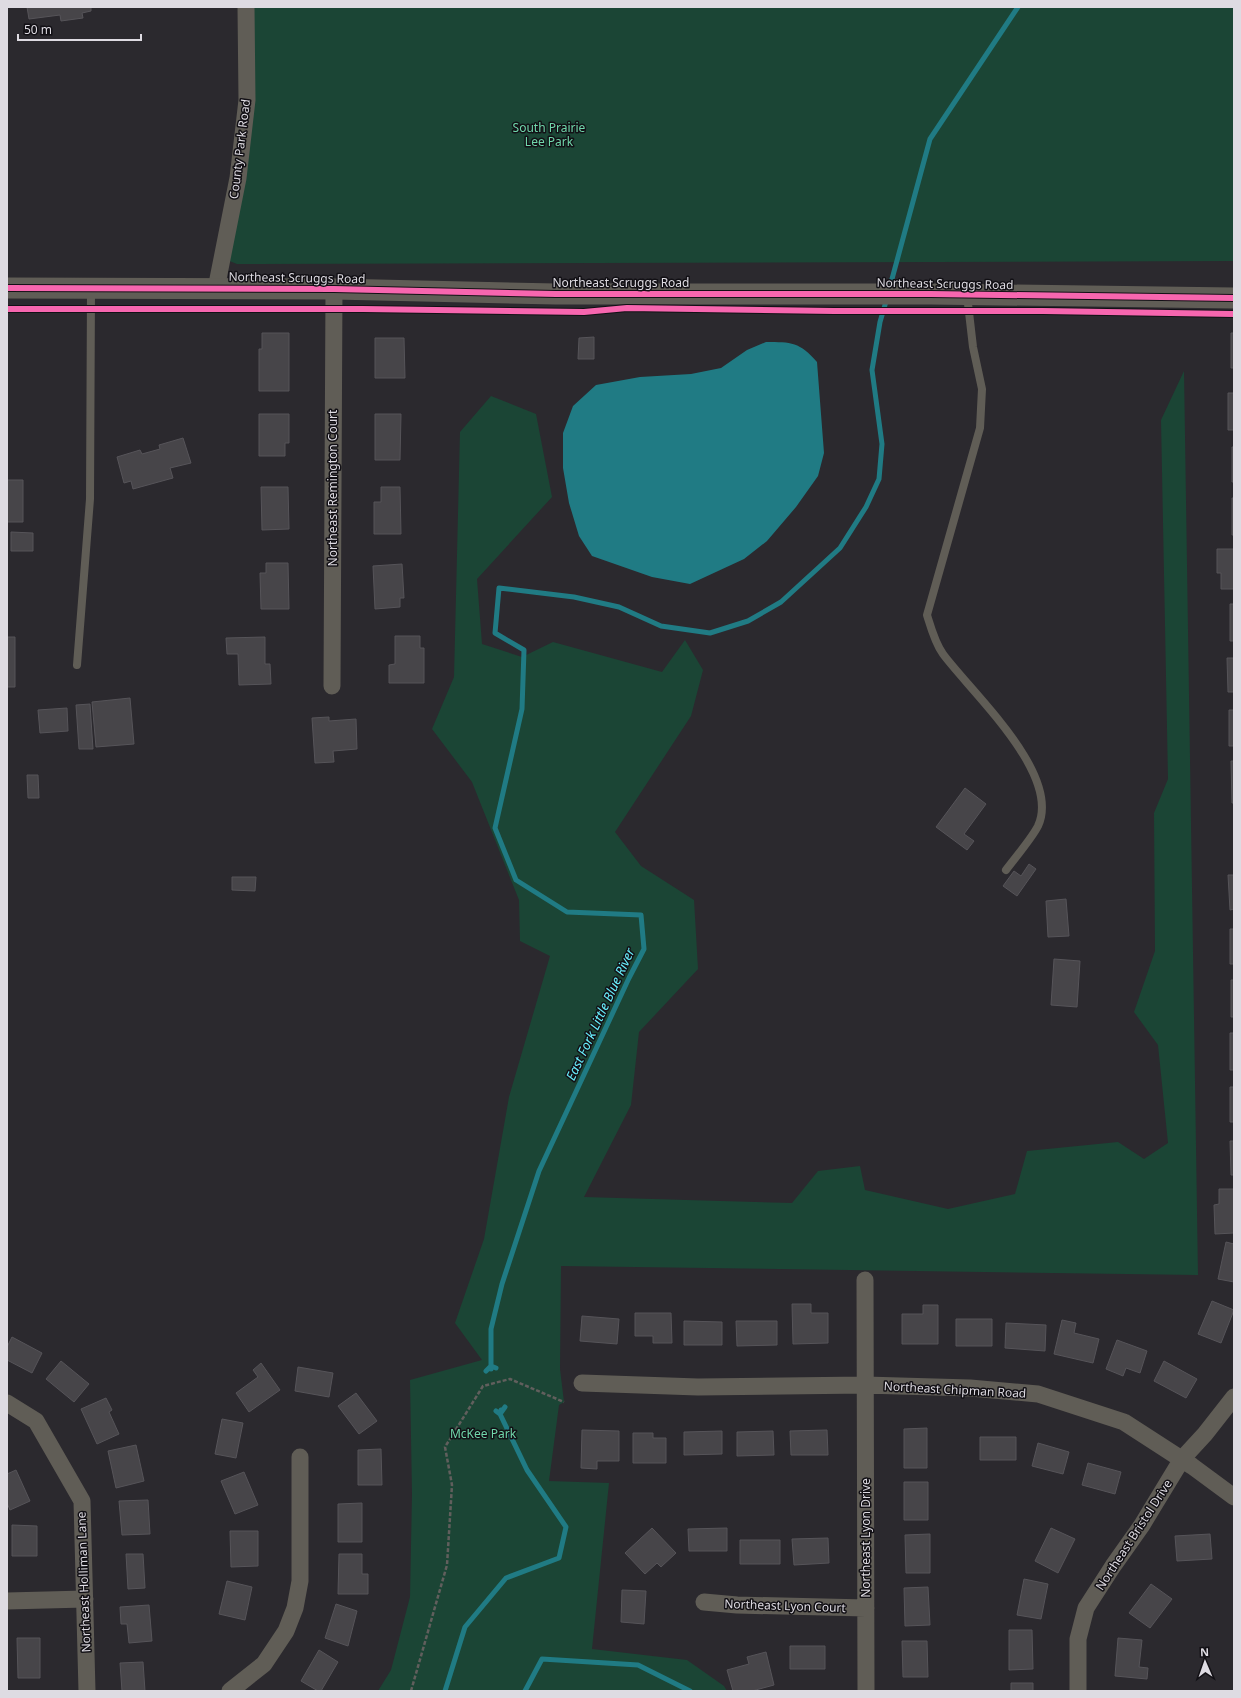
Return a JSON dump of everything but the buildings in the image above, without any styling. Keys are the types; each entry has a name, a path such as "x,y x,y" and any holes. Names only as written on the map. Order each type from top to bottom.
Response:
{"street":[{"name":"County Park Road","path":"216,289 238,178 247,100 246,7"},
{"name":"Northeast Scruggs Road","path":"7,288 334,290 564,294 931,294 1234,298"},
{"name":"Northeast Remington Court","path":"332,686 334,290"},
{"path":"865,1280 865,1385"},
{"name":"Northeast Chipman Road","path":"582,1383 698,1387 865,1385 970,1388 1038,1394 1124,1422 1182,1459 1234,1497"},
{"name":"Northeast Lyon Drive","path":"865,1385 866,1691"},
{"name":"Northeast Bristol Drive","path":"1078,1691 1078,1639 1086,1608 1113,1566 1142,1526 1182,1459 1205,1434 1234,1396"},
{"name":"Northeast Holliman Lane","path":"7,1403 36,1421 82,1500 87,1691"},
{"path":"230,1691 264,1664 286,1631 295,1608 300,1582 300,1457"},
{"path":"7,1601 85,1599"},
{"name":"Northeast Lyon Court","path":"704,1602 737,1605 866,1608"}],"lane":[{"path":"77,665 90,499 91,288"},
{"path":"967,295 973,347 982,389 980,428 927,615 934,636 943,653 992,712 1023,753 1032,770 1039,792 1042,808 1038,825 1006,870"}],"path":[{"path":"411,1691 447,1565 452,1485 445,1447 483,1386 510,1380 564,1402"}],"green space":[{"name":"South Prairie Lee Park","path":"246,7 1234,7 1234,261 237,264 222,258 238,178"},
{"name":"McKee Park","path":"1184,371 1198,1275 561,1266 560,1369 564,1402 559,1405 549,1481 609,1483 592,1649 687,1660 724,1686 727,1691 378,1691 391,1670 410,1597 412,1494 410,1380 482,1360 455,1323 484,1239 509,1097 550,956 520,941 519,900 472,782 432,729 454,677 460,432 491,396 536,414 552,497 477,579 482,644 522,657 553,642 662,672 685,640 703,670 691,716 615,832 641,866 694,900 698,969 639,1032 631,1105 584,1197 792,1203 818,1171 860,1166 865,1190 948,1209 1015,1194 1027,1151 1118,1142 1144,1159 1168,1143 1158,1045 1134,1012 1155,951 1154,813 1168,779 1161,420"}],"water":[{"path":"766,342 794,344 805,350 817,362 824,453 818,476 796,507 767,541 744,559 690,584 652,577 592,556 579,536 569,503 563,468 563,433 573,406 596,385 640,377 691,374 721,368 747,350"}],"waterway":[{"name":"East Fork Little Blue River","path":"889,290 930,139 1018,7"},
{"name":"East Fork Little Blue River","path":"491,1369 491,1329 502,1284 539,1171 644,949 641,915 567,912 516,880 495,828 522,709 524,650 495,633 499,588 574,597 619,607 661,626 710,633 748,621 781,602 840,548 866,507 879,479 882,444 872,370 880,322 887,298"},
{"name":"East Fork Little Blue River","path":"486,1371 491,1366 496,1368"},
{"name":"East Fork Little Blue River","path":"496,1411 500,1414 505,1407"},
{"name":"East Fork Little Blue River","path":"445,1691 465,1627 506,1578 559,1558 566,1527 527,1470 500,1414 501,1410"},
{"path":"525,1691 542,1659 638,1665 690,1691"}],"cycle path":[{"path":"7,288 334,289 556,294 931,294 1234,298"},
{"path":"7,309 363,309 584,312 627,308 1234,314"}]}
